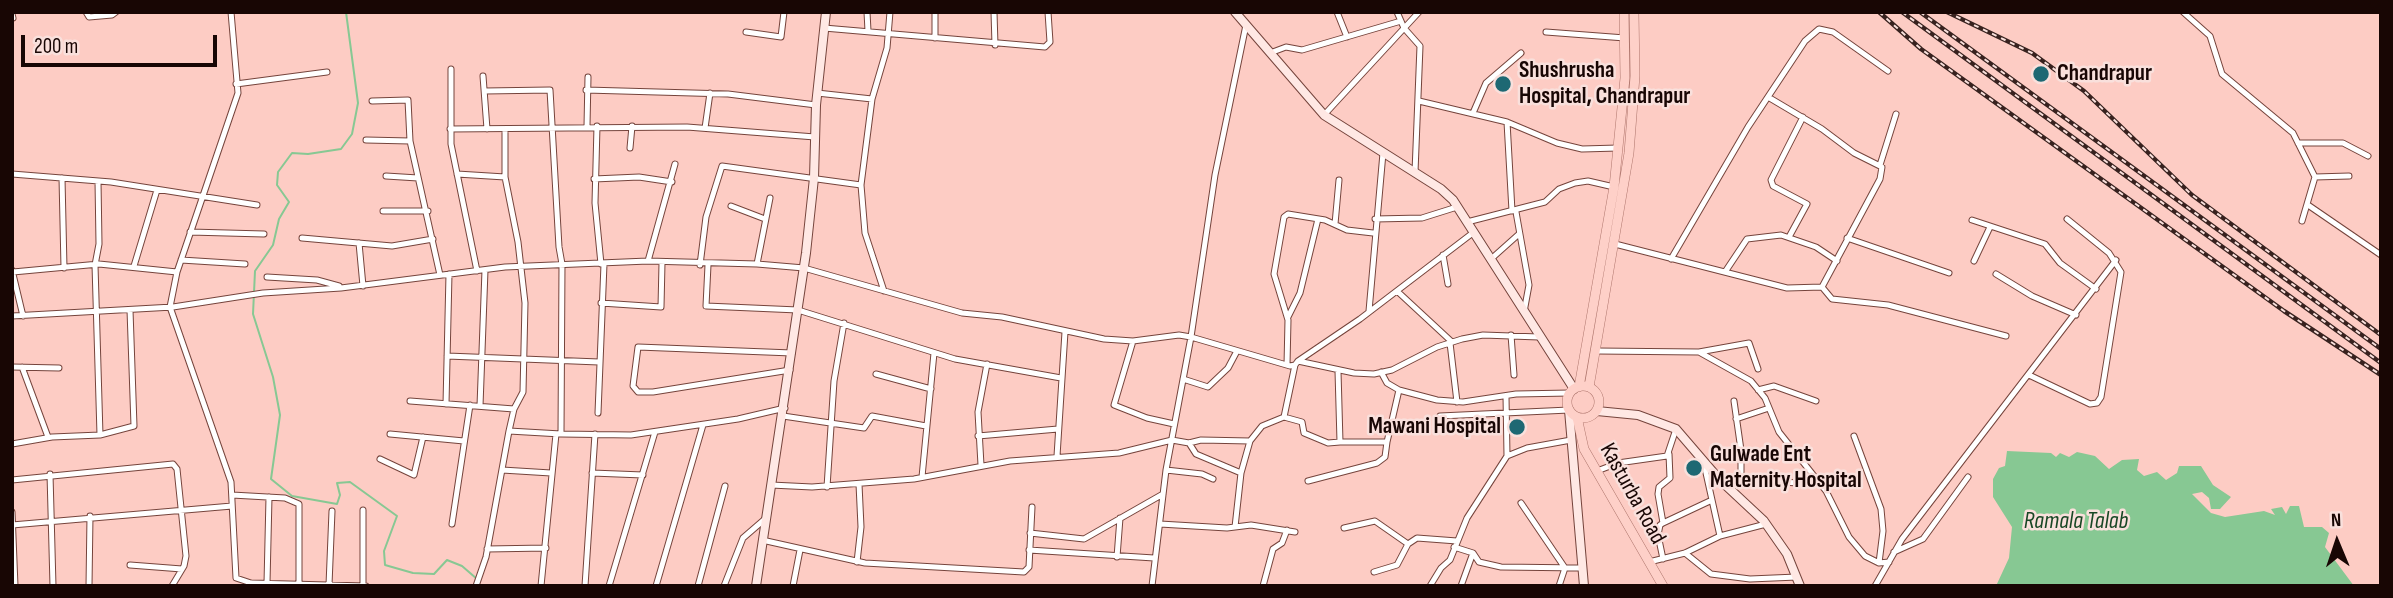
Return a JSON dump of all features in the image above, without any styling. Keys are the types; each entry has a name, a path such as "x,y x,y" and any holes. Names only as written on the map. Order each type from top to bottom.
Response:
{"main road":[{"path":"756,586 804,268 814,178 816,105 826,12"},
{"path":"1235,12 1324,116 1441,189 1457,207 1539,337 1578,389 1599,397 1597,411"},
{"path":"1578,389 1614,187 1625,78 1624,12"},
{"path":"1578,389 1597,351 1629,153 1636,76 1634,12"},
{"name":"Kasturba Road","path":"1578,389 1573,414 1584,449 1661,585"},
{"path":"1584,586 1571,440 1573,414 1588,418 1597,411 1638,415 1676,429 1719,479 1766,524 1787,554 1798,582"}],"street":[{"path":"86,12 88,17 112,15 116,12"},
{"path":"230,12 238,93 177,272 170,307 228,471 232,495 236,576 240,581 251,584 365,586 363,510"},
{"path":"746,32 781,37 784,12"},
{"path":"867,12 868,31"},
{"path":"884,291 874,270 865,233 861,185 872,99 890,33 890,12"},
{"path":"935,12 935,38"},
{"path":"994,12 996,45"},
{"path":"824,28 996,45 1045,47 1050,42 1048,12"},
{"path":"1337,12 1347,37"},
{"path":"1397,12 1404,28 1420,47 1415,174"},
{"path":"1324,116 1419,12"},
{"path":"2183,12 2210,36 2222,74 2288,127 2298,143 2315,177 2302,221"},
{"path":"1270,53 1286,47 1302,50 1401,20"},
{"path":"1152,586 1166,470 1191,337 1217,162 1246,25"},
{"path":"1671,259 1768,97 1805,41 1819,29 1833,32 1888,71"},
{"path":"1546,32 1625,38"},
{"path":"1473,113 1486,83 1521,53"},
{"path":"451,69 450,129 477,271"},
{"path":"236,84 327,72"},
{"path":"483,76 487,129"},
{"path":"587,127 588,77"},
{"path":"485,91 550,90 557,230 562,264 562,360 558,434 551,472 541,586"},
{"path":"586,90 710,93 816,105"},
{"path":"705,128 710,93"},
{"path":"817,93 872,99"},
{"path":"1768,97 1803,117 1854,153 1880,165"},
{"path":"372,100 408,100 410,141 428,211 440,275"},
{"path":"1419,101 1507,122 1557,143 1582,149 1618,148"},
{"path":"1822,288 1880,179 1880,165 1896,114"},
{"path":"1789,237 1807,204 1773,186 1771,180 1803,117"},
{"path":"1507,122 1514,211 1529,285 1524,312"},
{"path":"450,129 632,126 705,128 816,137"},
{"path":"630,148 632,126"},
{"path":"597,127 594,179 603,264 598,414"},
{"path":"476,586 487,549 514,409 523,392 525,303 522,266 505,177 505,129"},
{"path":"366,140 410,141"},
{"path":"2298,143 2343,143 2368,156"},
{"path":"1369,311 1373,233 1382,153"},
{"path":"648,261 672,183 675,164"},
{"path":"700,265 706,217 722,166 861,185"},
{"path":"12,174 98,181 257,205"},
{"path":"457,174 505,177"},
{"path":"386,176 418,178"},
{"path":"2315,177 2349,176"},
{"path":"594,179 639,177 672,183"},
{"path":"62,178 64,268"},
{"path":"1335,224 1339,180"},
{"path":"98,181 99,244 95,265 99,312 100,435"},
{"path":"1467,222 1545,202 1559,188 1575,183 1588,181 1614,187"},
{"path":"135,266 158,190"},
{"path":"757,264 770,198"},
{"path":"2308,205 2379,254 2381,244"},
{"path":"732,206 765,219"},
{"path":"1375,219 1422,218 1457,207"},
{"path":"383,211 428,211"},
{"path":"1287,365 1288,317 1274,274 1284,218 1288,214 1318,219 1347,230 1373,233"},
{"path":"1288,317 1300,293 1318,219"},
{"path":"2029,375 2090,404 2100,400 2121,278 2116,260 2067,219"},
{"path":"1972,220 2042,242 2060,263 2096,289"},
{"path":"1974,261 1990,227"},
{"path":"190,232 264,234"},
{"path":"1284,417 1297,363 1474,232"},
{"path":"1491,259 1519,234"},
{"path":"1725,272 1747,239 1789,237 1816,247 1837,261"},
{"path":"1847,238 1949,274"},
{"path":"302,239 392,246 433,239"},
{"path":"359,243 363,286"},
{"path":"1615,244 1787,288 1822,288 1832,299 1888,305 2006,336"},
{"path":"1443,255 1448,284"},
{"path":"181,260 245,264"},
{"path":"1875,586 1894,552 2116,260"},
{"path":"12,316 170,307 263,293 363,286 522,266 648,261 804,268 949,310 1002,317 1065,332 1133,341 1191,337 1287,365 1297,363 1338,370 1381,372 1451,342 1483,335 1539,337"},
{"path":"601,303 661,307 662,263"},
{"path":"23,316 13,271 95,265 135,266 177,272"},
{"path":"708,265 706,306 798,310 934,354 1061,378"},
{"path":"480,406 485,270"},
{"path":"446,404 449,274"},
{"path":"1996,274 2034,297 2076,315"},
{"path":"267,277 317,280 346,287"},
{"path":"1396,291 1451,342 1457,402"},
{"path":"12,444 48,437 100,435 129,429 135,424 130,310"},
{"path":"827,486 834,381 844,323"},
{"path":"1057,456 1065,332"},
{"path":"1511,335 1514,375"},
{"path":"1133,341 1115,405 1147,418 1174,424"},
{"path":"1597,351 1699,352 1749,344 1758,369"},
{"path":"790,370 653,393 638,392 633,386 638,347 792,353"},
{"path":"1183,379 1208,387 1228,368 1237,351"},
{"path":"1699,352 1751,381 1769,408 1779,432 1820,484 1849,537 1866,556 1879,563 1889,562"},
{"path":"922,477 934,354"},
{"path":"447,356 599,362"},
{"path":"981,465 978,412 987,363"},
{"path":"12,367 59,368"},
{"path":"22,367 48,437"},
{"path":"1338,370 1340,442"},
{"path":"1381,372 1387,383 1399,390 1457,402 1578,389"},
{"path":"876,374 931,388"},
{"path":"1758,390 1779,387 1816,401"},
{"path":"1308,481 1377,464 1385,457 1399,390"},
{"path":"1506,396 1507,456"},
{"path":"410,401 514,409"},
{"path":"1734,401 1741,450 1741,479"},
{"path":"452,524 470,405"},
{"path":"1736,419 1769,408"},
{"path":"509,431 558,434 655,432 784,412 864,428 872,416 926,426"},
{"path":"1440,416 1573,414"},
{"path":"1235,527 1241,473 1250,441 1262,426 1284,417 1302,422 1304,433 1328,443 1387,442"},
{"path":"656,586 703,425"},
{"path":"978,436 1058,429"},
{"path":"1664,523 1658,494 1660,487 1670,478 1669,454 1676,429"},
{"path":"609,586 655,432"},
{"path":"585,586 595,433"},
{"path":"390,435 464,441"},
{"path":"1854,436 1881,509 1883,531 1879,563"},
{"path":"380,459 414,475 423,437"},
{"path":"771,485 827,486 922,477 981,465 1057,456 1119,453 1172,440 1189,443 1201,440 1250,441"},
{"path":"1430,586 1441,568 1450,560 1466,518 1507,456 1527,448 1571,440"},
{"path":"1189,443 1196,454 1241,473"},
{"path":"1597,471 1618,463 1657,460 1669,454"},
{"path":"1703,461 1720,536"},
{"path":"12,480 50,474 173,464 177,469 186,556 172,586"},
{"path":"502,470 551,472"},
{"path":"1166,470 1202,474 1213,479"},
{"path":"592,473 643,475"},
{"path":"50,474 53,586"},
{"path":"1894,552 1923,539 1968,477"},
{"path":"1719,479 1820,484"},
{"path":"857,562 861,527 859,484"},
{"path":"698,586 725,486"},
{"path":"1030,533 1084,539 1163,494"},
{"path":"232,495 289,499 300,506 299,584"},
{"path":"267,583 269,497"},
{"path":"1664,559 1658,535 1660,525 1712,500"},
{"path":"1521,503 1565,568"},
{"path":"13,524 232,506"},
{"path":"762,540 857,562 1024,572 1029,567 1032,507"},
{"path":"329,585 332,511"},
{"path":"12,512 15,586"},
{"path":"89,586 90,516"},
{"path":"724,586 743,538 766,518"},
{"path":"1117,557 1120,518"},
{"path":"1344,528 1375,522 1408,544"},
{"path":"1160,524 1235,527 1251,525 1295,532"},
{"path":"1649,562 1685,553 1720,536 1766,524"},
{"path":"1263,586 1273,549 1282,543 1287,530"},
{"path":"1374,572 1397,565 1408,544 1419,538 1455,544 1473,553 1479,562 1501,567 1582,568"},
{"path":"487,549 546,548"},
{"path":"793,586 800,550"},
{"path":"1029,550 1154,558"},
{"path":"1461,586 1473,553"},
{"path":"1685,553 1710,574 1798,582"},
{"path":"130,565 182,569"},
{"path":"1559,586 1565,568"},
{"path":"1740,586 1742,576"}],"water":[{"name":"Ramala Talab","path":"2007,451 2051,453 2056,457 2060,453 2069,457 2077,452 2095,456 2109,469 2122,460 2139,459 2137,470 2144,476 2157,472 2166,480 2177,473 2179,466 2201,466 2213,485 2231,497 2220,509 2211,509 2209,498 2202,492 2192,494 2211,513 2225,517 2264,511 2275,515 2271,509 2282,507 2286,514 2290,506 2299,506 2304,527 2322,527 2329,533 2325,547 2354,586 1996,586 2009,558 2012,527 1993,497 1993,479 1999,468 2005,466"}],"waterway":[{"path":"346,12 358,103 352,134 341,149 308,154 292,153 278,172 277,185 289,202 279,219 273,245 255,271 253,314 273,377 280,415 271,479 292,496 337,504 340,495 337,483 350,482 397,516 384,551 385,565 413,573 434,574 447,560 462,566 477,579"}],"railway":[{"path":"1879,12 1921,49 2284,311 2381,375"},
{"path":"1902,12 2381,363"},
{"path":"1920,12 2381,349"},
{"path":"1947,12 2032,53 2084,91 2192,195 2381,335"}],"place":[{"name":"Chandrapur","path":"2041,74"},
{"name":"Shushrusha Hospital, Chandrapur","path":"1503,84"},
{"name":"Mawani Hospital","path":"1517,427"},
{"name":"Gulwade Ent Maternity Hospital","path":"1694,468"}]}
